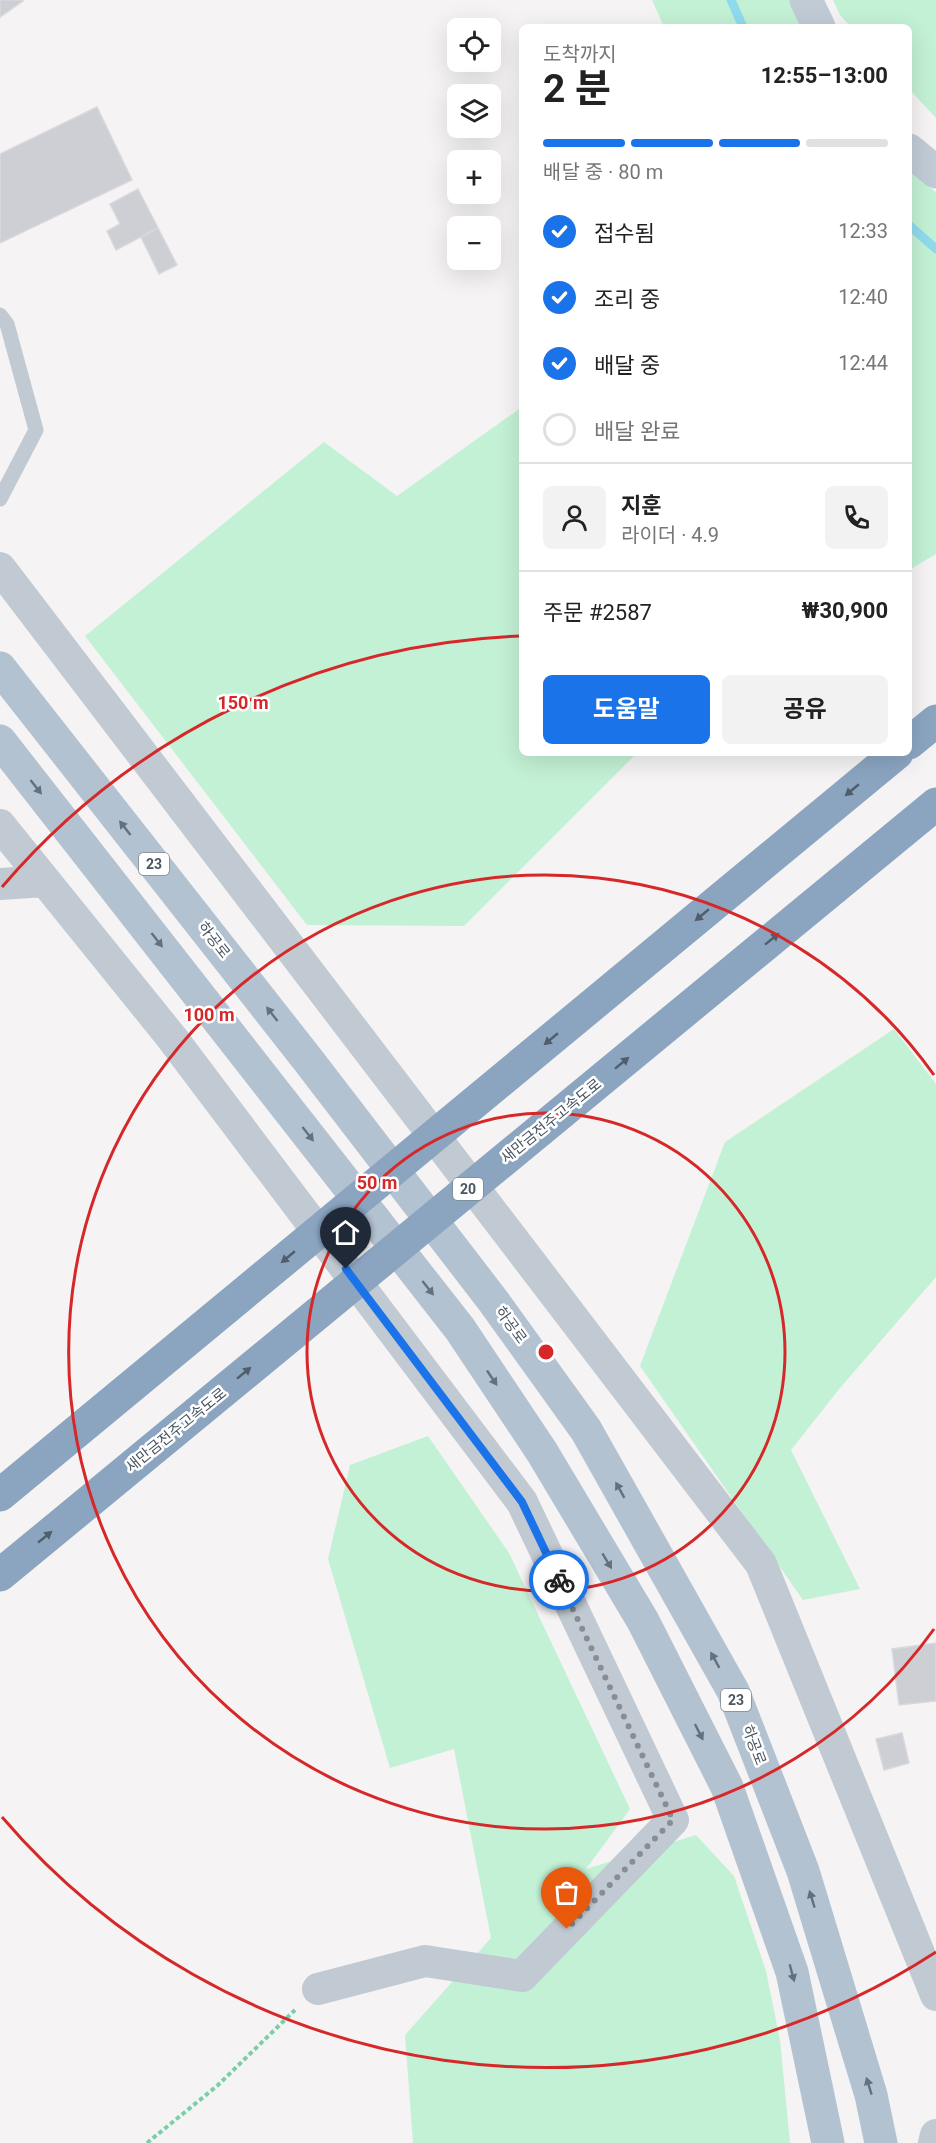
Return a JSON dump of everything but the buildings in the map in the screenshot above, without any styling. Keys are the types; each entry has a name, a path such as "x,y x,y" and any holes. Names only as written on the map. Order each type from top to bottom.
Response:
{"highway":[{"path":"912,741 936,721"},
{"path":"0,1495 893,756"},
{"name":"새만금전주고속도로","path":"0,1575 936,804"}],"main road":[{"name":"하공로","path":"0,668 308,1060 494,1302 586,1430 733,1691 803,1871 871,2095 881,2143"},
{"path":"0,741 460,1329 542,1452 643,1621 727,1788 792,1972 828,2143"}],"street":[{"path":"806,0 818,24"},
{"path":"912,152 936,172"},
{"path":"0,568 761,1564 936,1995"},
{"path":"0,825 172,1038 522,1502 673,1820 522,1977 425,1961 318,1989"},
{"path":"0,884 45,881"},
{"path":"934,2143 936,2135"}],"lane":[{"path":"0,315 7,324 36,430 0,499"}],"path":[{"path":"147,2143 217,2086 318,1989"}],"green space":[{"path":"652,0 792,0 804,24 663,24"},
{"path":"833,0 936,0 936,118 912,92 912,24 848,24 840,15"},
{"path":"912,173 936,192 936,554 912,568"},
{"path":"519,409 519,756 634,756 464,926 307,925 85,636 324,442 397,496"},
{"path":"894,1029 936,1084 936,1277 840,1388 791,1450 860,1589 803,1600 640,1366 725,1142"},
{"path":"428,1436 509,1553 630,1809 586,1869 696,1835 734,1876 766,1971 780,2040 790,2143 413,2143 405,2035 491,1938 454,1749 390,1768 328,1559 350,1465"}],"waterway":[{"path":"731,0 742,24"},
{"path":"912,228 936,249"}],"way so far":[{"path":"559,1580 673,1820 567,1929"}],"route":[{"path":"346,1269 522,1502 559,1580"}]}
